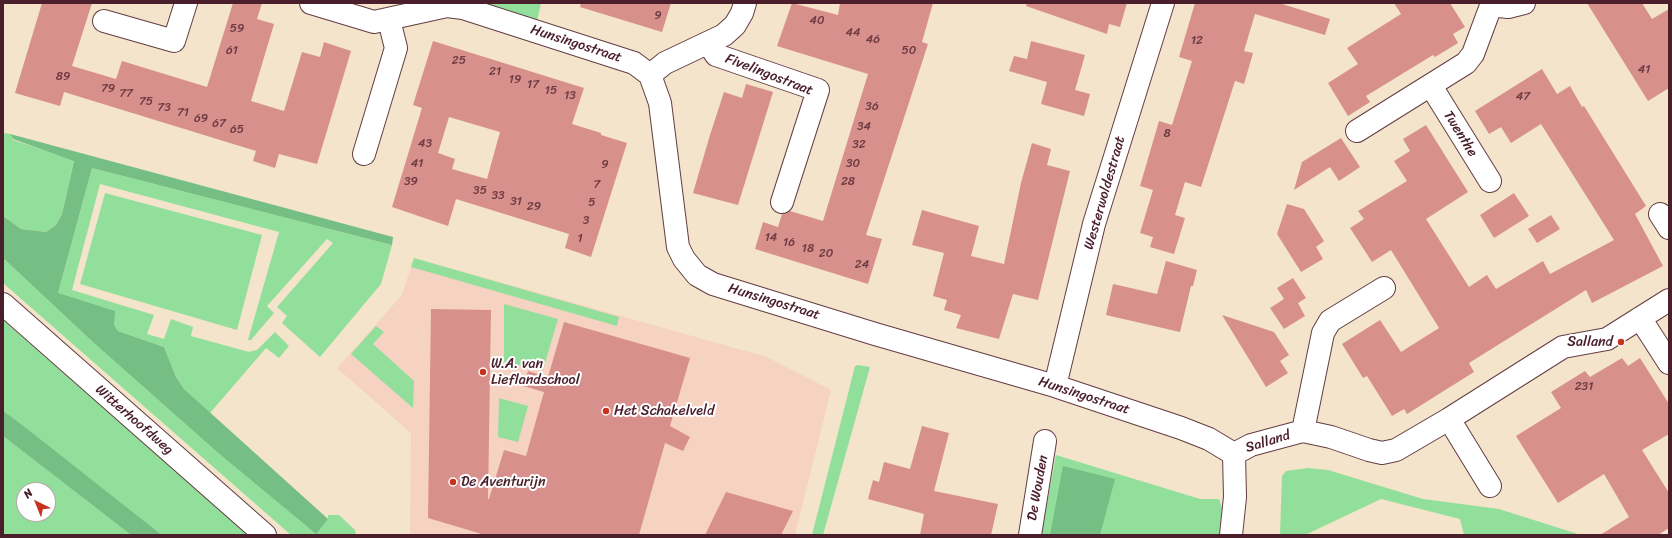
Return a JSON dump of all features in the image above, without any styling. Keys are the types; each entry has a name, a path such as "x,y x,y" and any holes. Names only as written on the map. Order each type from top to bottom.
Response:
{"street":[{"path":"104,20 174,41 186,3"},
{"name":"Hunsingostraat","path":"311,3 374,22 389,20 447,6 463,8 634,63 650,75 660,103 678,247 684,259 697,275 713,284 862,330 1055,386 1181,428 1209,439 1234,454"},
{"name":"Fivelingostraat","path":"650,75 665,63 708,44 724,35 734,25 742,13 745,3"},
{"name":"Westerwoldestraat","path":"1055,386 1094,224 1163,3"},
{"path":"1357,131 1466,63 1473,54 1492,3 1508,7 1524,3"},
{"path":"364,154 396,48 389,20"},
{"name":"Fivelingostraat","path":"708,44 716,55 818,90 782,202"},
{"name":"Twenthe","path":"1430,86 1490,181"},
{"name":"Salland","path":"1303,431 1323,333 1330,321 1384,288"},
{"name":"Salland","path":"1234,454 1251,445 1303,431 1331,437 1369,450 1382,452 1396,450 1449,419 1562,347 1607,340 1669,300"},
{"name":"Witterhoofdweg","path":"3,304 265,535"},
{"path":"1640,318 1669,363"},
{"path":"1449,419 1490,486"},
{"name":"De Wouden","path":"1030,535 1046,442"},
{"path":"1232,535 1234,454"}],"shaded area":[{"name":"Het Schakelveld","path":"414,258 767,357 831,390 795,535 410,535 411,433 337,368 402,295"}],"green space":[{"path":"473,3 541,3 537,21"},
{"path":"3,133 10,134 13,140 74,160 62,214 56,225 46,232 21,229 3,216"},
{"path":"10,134 393,237 392,245 92,168 58,293 115,311 114,325 118,331 164,347 176,377 184,389 328,519 316,534 217,452 95,344 3,258 3,216 21,229 46,232 56,225 62,214 74,161 13,139"},
{"path":"92,168 392,245 381,284 320,357 282,323 287,316 277,307 333,243 327,239 267,306 274,313 251,340 248,340 279,232 100,184 72,290 154,315 147,334 164,339 171,319 193,327 191,336 249,352 257,350 275,332 289,346 279,358 266,348 210,413 184,389 176,377 164,347 118,331 114,325 58,293"},
{"path":"105,193 262,235 237,330 80,284"},
{"path":"3,258 95,344 217,452 315,533 328,519 328,515 339,515 355,530 356,535 291,535 3,283"},
{"path":"414,258 619,317 617,326 411,267"},
{"path":"504,304 558,319 543,370 504,362"},
{"path":"3,320 249,535 162,535 3,411"},
{"path":"376,326 384,332 373,344 414,381 413,408 351,354"},
{"path":"855,366 870,367 823,535 812,535"},
{"path":"499,398 528,406 518,442 498,437"},
{"path":"3,411 162,535 131,535 3,436"},
{"path":"3,436 131,535 3,535"},
{"path":"1056,455 1200,499 1219,499 1222,508 1219,535 1041,535"},
{"path":"1063,466 1115,479 1100,535 1050,535"},
{"path":"1308,468 1328,470 1423,499 1499,509 1581,535 1464,535 1460,519 1381,499 1305,535 1280,535 1282,476 1286,471"}],"building":[{"path":"42,3 92,3 72,66 116,79 122,61 207,87 233,3 262,3 257,19 274,24 251,101 284,111 302,52 320,57 324,42 351,51 317,164 279,154 275,168 253,161 256,151 64,92 60,106 15,93"},
{"path":"581,3 671,3 662,32 580,7"},
{"path":"792,3 838,15 840,3 933,3 922,42 928,44 866,235 882,239 868,284 755,249 763,222 778,227 782,214 790,211 823,221 868,74 777,46"},
{"path":"1027,3 1127,3 1120,27 1109,24 1107,34 1026,6"},
{"path":"1195,3 1279,3 1330,19 1325,35 1255,14 1244,51 1253,53 1244,84 1235,81 1201,187 1185,182 1175,215 1185,218 1174,254 1150,247 1153,237 1140,233 1153,190 1140,186 1159,121 1172,125 1192,61 1179,57"},
{"path":"1394,3 1450,3 1465,27 1453,34 1458,43 1435,57 1433,55 1366,96 1370,102 1348,116 1328,83 1358,64 1347,48 1401,14"},
{"path":"1587,3 1642,3 1652,19 1669,9 1669,88 1648,101"},
{"path":"433,41 584,88 572,124 627,143 591,257 565,248 569,234 456,199 448,226 392,207 422,108 413,105","holes":["449,117 500,132 487,179 452,169 455,159 438,153"]},
{"path":"1031,41 1085,55 1075,90 1090,94 1084,116 1041,104 1047,82 1009,71 1014,56 1027,59"},
{"path":"1542,69 1557,94 1570,86 1646,206 1635,214 1663,266 1592,303 1586,290 1469,363 1474,372 1407,414 1404,409 1392,416 1367,376 1363,378 1342,344 1380,320 1401,352 1439,328 1391,250 1372,262 1350,228 1364,219 1358,211 1407,181 1394,161 1410,151 1403,139 1426,125 1468,192 1426,219 1469,287 1487,275 1496,289 1543,261 1550,274 1614,240 1541,124 1511,143 1501,127 1489,134 1475,111"},
{"path":"746,84 773,92 738,205 693,193 724,92 742,98"},
{"path":"1341,138 1360,167 1339,181 1330,167 1294,190 1302,162"},
{"path":"1032,143 1051,149 1047,165 1070,171 1038,300 1013,294 999,339 956,328 961,315 944,310 947,300 933,296 944,253 912,245 922,210 979,226 971,256 1004,264 1021,183"},
{"path":"1514,193 1529,216 1494,238 1480,215"},
{"path":"1287,204 1304,209 1324,241 1316,247 1323,259 1301,272 1277,234"},
{"path":"1551,215 1560,229 1537,243 1528,229"},
{"path":"1166,261 1197,270 1193,286 1191,286 1180,332 1106,315 1113,284 1157,294"},
{"path":"1293,278 1306,298 1298,303 1305,316 1284,329 1270,308 1284,299 1277,288"},
{"path":"431,309 491,310 488,499 504,450 526,456 544,392 523,386 528,371 548,377 564,322 690,358 670,426 690,437 683,451 665,443 639,535 485,535 428,518"},
{"path":"1222,315 1274,332 1289,355 1280,361 1288,373 1266,387"},
{"path":"1622,358 1628,366 1640,358 1669,404 1669,434 1642,450 1669,493 1669,528 1658,535 1600,535 1629,517 1604,474 1558,503 1516,436 1561,408 1551,392 1585,371 1590,377"},
{"path":"922,426 949,433 934,491 998,504 991,535 920,535 924,514 868,499 873,480 879,482 884,462 910,469"},
{"path":"726,492 793,511 781,535 705,535"}],"place":[{"name":"Salland","path":"1621,342"},
{"name":"W.A. van Lieflandschool","path":"483,372"},
{"name":"Het Schakelveld","path":"606,411"},
{"name":"De Aventurijn","path":"453,482"}]}
